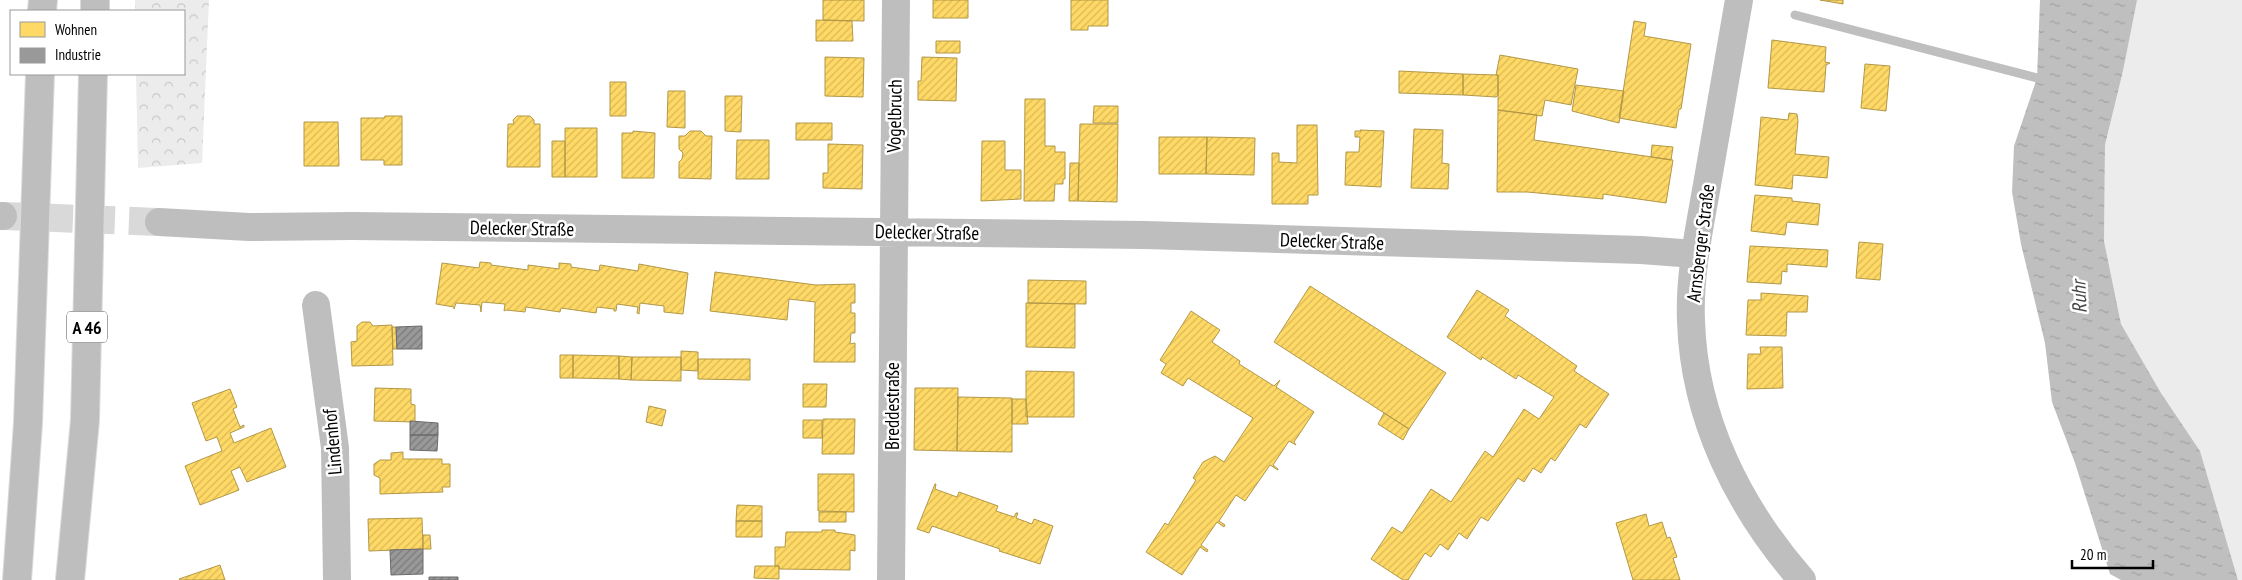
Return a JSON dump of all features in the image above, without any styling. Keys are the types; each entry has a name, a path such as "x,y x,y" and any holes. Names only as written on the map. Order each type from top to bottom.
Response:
{"main road":[{"name":"Vogelbruch","path":"893,231 896,0"},
{"name":"Arnsberger Straße","path":"1739,0 1695,254 1691,322 1697,376 1705,409 1726,467 1755,520 1778,553 1802,580"},
{"path":"17,580 28,423 40,75"},
{"name":"A 46","path":"70,580 85,420 93,75"},
{"name":"Delecker Straße","path":"159,222 249,227 893,231 1155,235 1641,250 1695,254"},
{"name":"Breddestraße","path":"890,580 893,231"},
{"name":"Lindenhof","path":"316,305 335,448 337,580"}],"green space":[{"path":"135,0 209,0 202,163 138,168 136,75 185,75 185,10 135,10"},
{"path":"2136,0 2242,0 2242,580 2238,580 2200,451 2161,393 2121,324 2104,241 2105,145 2123,71"}],"water":[{"name":"Ruhr","path":"2040,0 2137,0 2123,71 2105,145 2104,241 2121,324 2161,393 2200,451 2238,580 2121,580 2110,574 2075,463 2052,402 2045,343 2021,244 2012,192 2014,146 2037,78"}],"building: Wohnen":[{"path":"823,0 864,0 864,21 823,20"},
{"path":"933,0 968,0 968,18 933,18"},
{"path":"1071,0 1108,0 1108,26 1088,26 1088,30 1071,30"},
{"path":"1820,0 1843,0 1843,4"},
{"path":"816,20 852,21 853,41 816,41"},
{"path":"1634,21 1646,23 1644,36 1691,44 1681,109 1679,109 1676,128 1619,118"},
{"path":"1772,40 1826,47 1825,62 1830,63 1826,65 1824,92 1768,88"},
{"path":"936,41 960,41 960,53 936,53"},
{"path":"1500,55 1578,69 1571,105 1545,100 1542,116 1498,110 1498,75 1496,75"},
{"path":"825,57 864,58 863,97 825,96"},
{"path":"922,57 957,58 956,101 918,100 918,81 921,81"},
{"path":"1865,64 1890,66 1886,111 1861,108"},
{"path":"1399,71 1463,74 1463,95 1399,93"},
{"path":"1463,74 1498,75 1498,95 1496,97 1463,95"},
{"path":"610,82 626,82 626,116 610,116"},
{"path":"1576,85 1624,91 1619,123 1572,111"},
{"path":"668,91 685,91 685,128 667,127"},
{"path":"725,96 742,96 741,132 725,131"},
{"path":"1025,99 1045,99 1045,146 1055,146 1055,152 1065,152 1065,179 1063,179 1063,184 1055,184 1054,201 1024,201"},
{"path":"1094,106 1118,106 1118,123 1093,123"},
{"path":"1498,110 1537,115 1534,140 1673,160 1666,203 1603,194 1603,199 1527,192 1497,192"},
{"path":"1789,113 1797,114 1795,154 1829,157 1827,178 1793,175 1792,189 1755,185 1761,117 1788,120"},
{"path":"385,116 402,116 402,165 384,165 384,160 361,160 361,118 384,118"},
{"path":"517,116 530,116 534,120 534,124 540,124 540,167 507,167 508,124 514,124 513,120"},
{"path":"304,122 338,122 339,166 304,166"},
{"path":"796,123 832,123 832,140 796,140"},
{"path":"1080,124 1118,124 1117,202 1078,201"},
{"path":"1297,125 1317,125 1318,195 1308,195 1308,204 1272,204 1272,153 1279,153 1279,162 1297,163"},
{"path":"565,128 597,128 597,177 565,177"},
{"path":"1414,129 1443,130 1442,163 1449,164 1448,189 1411,188"},
{"path":"633,131 655,133 654,178 622,178 622,133 633,133"},
{"path":"690,131 701,131 706,136 712,136 711,179 679,178 679,162 682,159 683,153 679,149 679,136 685,136"},
{"path":"1355,131 1384,131 1381,187 1345,185 1346,152 1359,152 1360,137 1355,137"},
{"path":"1159,137 1207,137 1206,174 1159,174"},
{"path":"1207,137 1255,138 1254,175 1206,174"},
{"path":"737,140 769,140 769,179 736,179"},
{"path":"552,141 565,141 565,177 552,177"},
{"path":"982,141 1005,141 1005,170 1021,170 1021,199 981,201"},
{"path":"828,144 863,145 862,189 823,188 823,173 828,173"},
{"path":"1652,145 1673,147 1671,160 1651,157"},
{"path":"1070,163 1079,163 1078,201 1069,201"},
{"path":"1755,195 1792,198 1792,201 1820,204 1818,225 1787,222 1785,235 1751,231"},
{"path":"1859,242 1883,244 1880,280 1856,278"},
{"path":"1750,246 1828,250 1827,267 1787,264 1787,272 1782,271 1781,284 1747,282"},
{"path":"480,262 528,270 528,265 559,269 559,263 571,264 571,267 599,271 600,265 638,271 639,264 688,273 683,314 664,312 664,306 640,303 639,314 637,313 638,307 617,304 616,311 614,309 597,307 596,313 561,308 560,312 526,307 525,312 504,311 505,304 482,302 481,312 480,305 456,303 454,309 454,307 436,304 442,263 479,268"},
{"path":"715,272 816,285 855,284 855,303 851,303 851,313 855,313 855,333 851,333 850,344 855,343 855,362 814,362 815,302 789,299 787,320 710,311"},
{"path":"1028,280 1086,281 1086,304 1028,303"},
{"path":"1310,286 1446,373 1409,429 1274,342"},
{"path":"1477,290 1509,310 1505,316 1577,366 1574,371 1609,394 1586,428 1580,424 1555,461 1551,458 1541,473 1533,468 1524,482 1518,478 1488,521 1481,517 1467,539 1459,533 1448,550 1440,544 1431,557 1425,553 1408,580 1403,580 1371,559 1392,527 1402,533 1431,489 1451,502 1485,451 1493,457 1524,409 1539,419 1554,397 1518,375 1516,379 1482,357 1481,360 1447,337"},
{"path":"1761,293 1808,296 1807,312 1787,312 1786,336 1746,335 1748,300 1761,300"},
{"path":"1026,303 1075,304 1075,348 1026,347"},
{"path":"1191,311 1220,330 1212,342 1240,361 1239,364 1274,386 1280,380 1276,387 1314,412 1294,442 1296,445 1289,441 1273,465 1278,470 1270,465 1245,501 1236,495 1219,521 1225,525 1224,527 1217,522 1201,545 1208,550 1207,552 1200,547 1182,575 1146,552 1165,523 1168,525 1196,480 1193,478 1203,462 1215,456 1224,462 1253,418 1188,378 1183,386 1161,373 1166,364 1160,360"},
{"path":"362,322 370,322 373,326 392,325 393,365 352,366 351,342 357,341 357,326"},
{"path":"392,327 396,327 397,349 393,349"},
{"path":"1760,347 1782,347 1783,388 1747,389 1748,354 1761,354"},
{"path":"681,351 698,352 698,371 681,370"},
{"path":"560,355 573,355 573,378 560,378"},
{"path":"573,355 619,356 619,379 573,378"},
{"path":"619,356 632,357 631,380 619,379"},
{"path":"632,357 681,357 681,381 631,380"},
{"path":"698,359 750,359 750,380 698,379"},
{"path":"1026,371 1074,372 1074,417 1026,417"},
{"path":"803,384 827,384 826,407 803,407"},
{"path":"375,388 411,389 411,404 415,405 415,422 374,421"},
{"path":"915,388 958,388 957,451 914,450"},
{"path":"230,389 237,407 233,409 240,427 244,425 244,427 230,433 234,443 271,428 286,467 247,482 240,467 231,471 239,490 200,505 185,466 222,451 217,437 206,441 192,403"},
{"path":"958,397 1012,398 1012,452 957,451"},
{"path":"1012,399 1026,399 1028,424 1012,424"},
{"path":"649,406 666,410 662,426 646,422"},
{"path":"1384,413 1409,429 1403,440 1378,424"},
{"path":"823,419 855,419 854,454 822,454"},
{"path":"803,420 822,420 822,438 803,438"},
{"path":"403,452 403,459 442,459 442,464 450,464 450,487 442,487 443,492 380,494 380,478 374,475 374,464 380,460 391,460 391,453"},
{"path":"818,474 854,474 854,512 818,511"},
{"path":"935,484 935,489 957,497 959,492 998,506 996,511 1014,517 1018,513 1016,518 1032,524 1034,519 1053,526 1040,564 932,526 929,533 917,529"},
{"path":"737,505 762,506 762,521 736,521"},
{"path":"819,512 846,512 846,522 819,522"},
{"path":"1646,514 1649,526 1662,522 1667,538 1670,537 1677,557 1673,558 1680,580 1633,580 1616,523"},
{"path":"422,518 423,549 369,551 368,519"},
{"path":"736,521 762,521 762,537 736,537"},
{"path":"822,530 835,530 835,532 855,535 855,551 850,550 850,570 779,569 779,566 775,566 775,547 785,547 786,532 822,532"},
{"path":"423,535 430,535 431,549 423,549"},
{"path":"220,565 225,580 179,579"},
{"path":"755,566 779,566 779,579 754,578"}],"building: Industrie":[{"path":"422,326 422,349 397,349 396,327"},
{"path":"410,421 438,423 438,435 410,435"},
{"path":"410,435 438,435 437,451 410,450"},
{"path":"423,549 423,574 391,575 390,550"},
{"path":"429,577 458,577 458,580 429,580"}],"waterway":[{"path":"1795,15 2049,81"}],"tunnel":[{"path":"3,216 159,222"}]}
